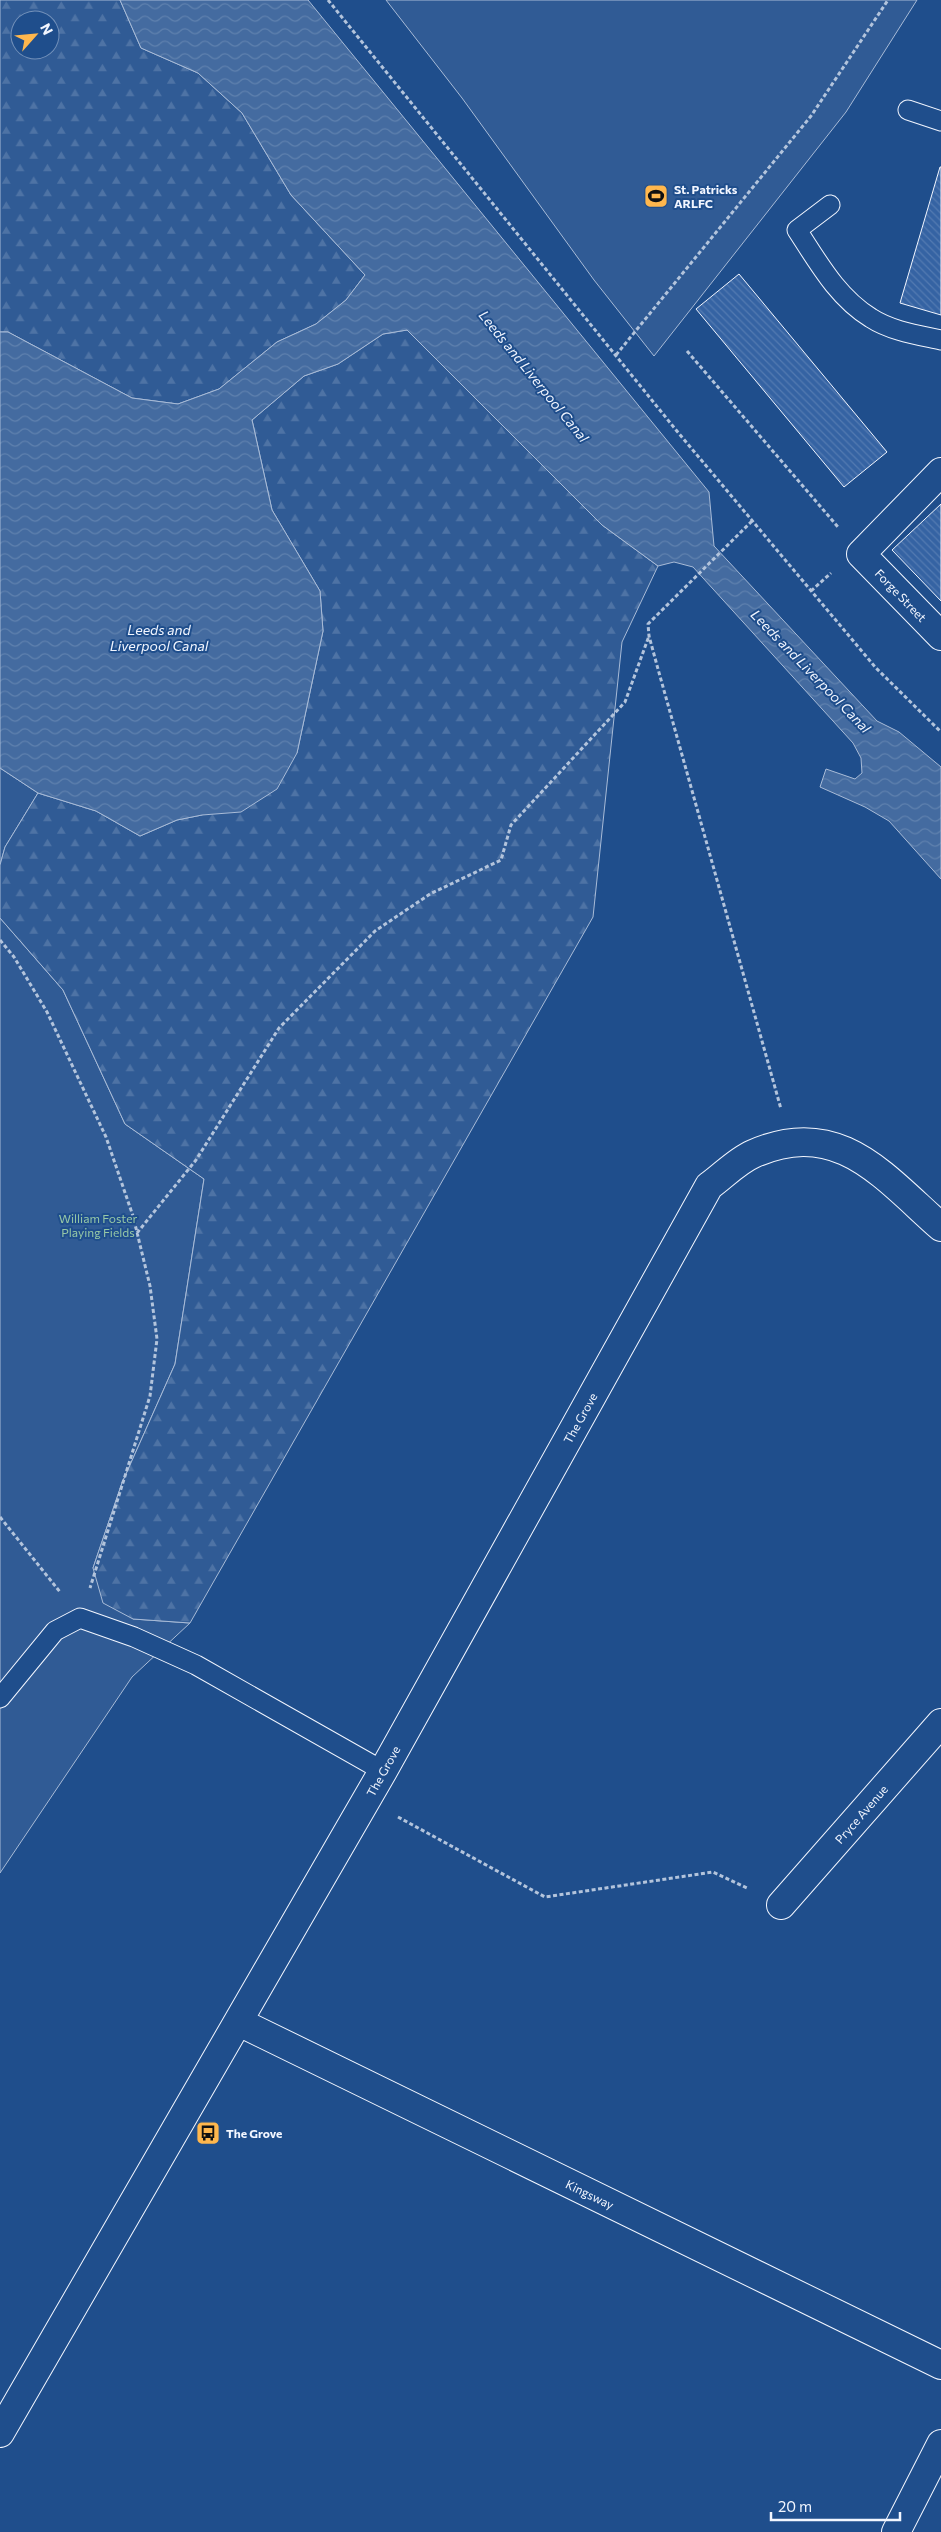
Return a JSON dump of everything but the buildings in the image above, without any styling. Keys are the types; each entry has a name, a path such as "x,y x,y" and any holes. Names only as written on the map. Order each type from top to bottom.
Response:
{"street":[{"path":"861,554 941,472"},
{"name":"Forge Street","path":"861,554 941,636"},
{"name":"The Grove","path":"0,2432 367,1800 709,1186 752,1155 790,1142 826,1142 865,1160 941,1227"},
{"name":"Pryce Avenue","path":"781,1905 941,1723"},
{"name":"Kingsway","path":"239,2022 941,2365"},
{"path":"896,2532 941,2444"}],"lane":[{"path":"908,110 941,121"},
{"path":"830,205 797,230 847,301 872,319 941,340"},
{"path":"0,1698 55,1631 80,1618 134,1637 196,1665 383,1771"}],"path":[{"path":"328,0 752,521 876,668 941,732"},
{"path":"616,355 811,116 888,0"},
{"path":"687,351 861,554"},
{"path":"752,521 648,624 649,636 790,1142"},
{"path":"137,1233 196,1160 279,1028 375,931 430,894 501,860 511,825 625,702 649,636"},
{"path":"0,940 14,957 47,1012 106,1137 137,1233 150,1286 157,1338 150,1396 80,1618"},
{"path":"0,1517 80,1618"},
{"path":"367,1800 545,1897 713,1872 781,1905"}],"shaded area":[{"name":"St. Patricks ARLFC","path":"386,0 917,0 846,112 654,356 594,280 462,98"},
{"path":"0,768 38,793 5,847 0,865"},
{"name":"William Foster Playing Fields","path":"0,918 63,990 125,1124 204,1179 175,1364 122,1483 93,1568 133,1619 190,1623 132,1677 0,1873"}],"green space":[{"path":"0,0 120,0 141,48 198,73 242,113 291,195 365,275 346,300 316,324 277,342 219,389 178,404 132,398 8,332 0,332"},
{"path":"407,330 602,525 658,566 622,642 593,917 190,1623 133,1619 103,1603 93,1568 122,1483 175,1364 204,1179 125,1124 63,990 0,918 0,865 5,847 38,793 96,811 140,836 177,820 202,815 297,753 323,631 320,591 272,510 252,420 304,376 338,364 383,334"}],"water":[{"name":"Leeds and Liverpool Canal","path":"120,0 308,0 709,492 714,546 877,721 899,732 941,767 941,879 889,821 865,807 820,787 826,769 855,779 862,773 861,758 853,743 693,567 674,562 658,566 602,525 407,330 383,334 338,364 304,376 252,420 272,510 320,591 323,631 297,753 277,789 241,812 202,815 177,820 140,836 96,811 38,793 0,768 0,332 8,332 132,398 178,404 219,389 277,342 316,324 346,300 365,275 291,195 242,113 198,73 141,48"}],"place":[{"name":"St. Patricks ARLFC","path":"656,196"},
{"name":"The Grove","path":"208,2133"}]}
